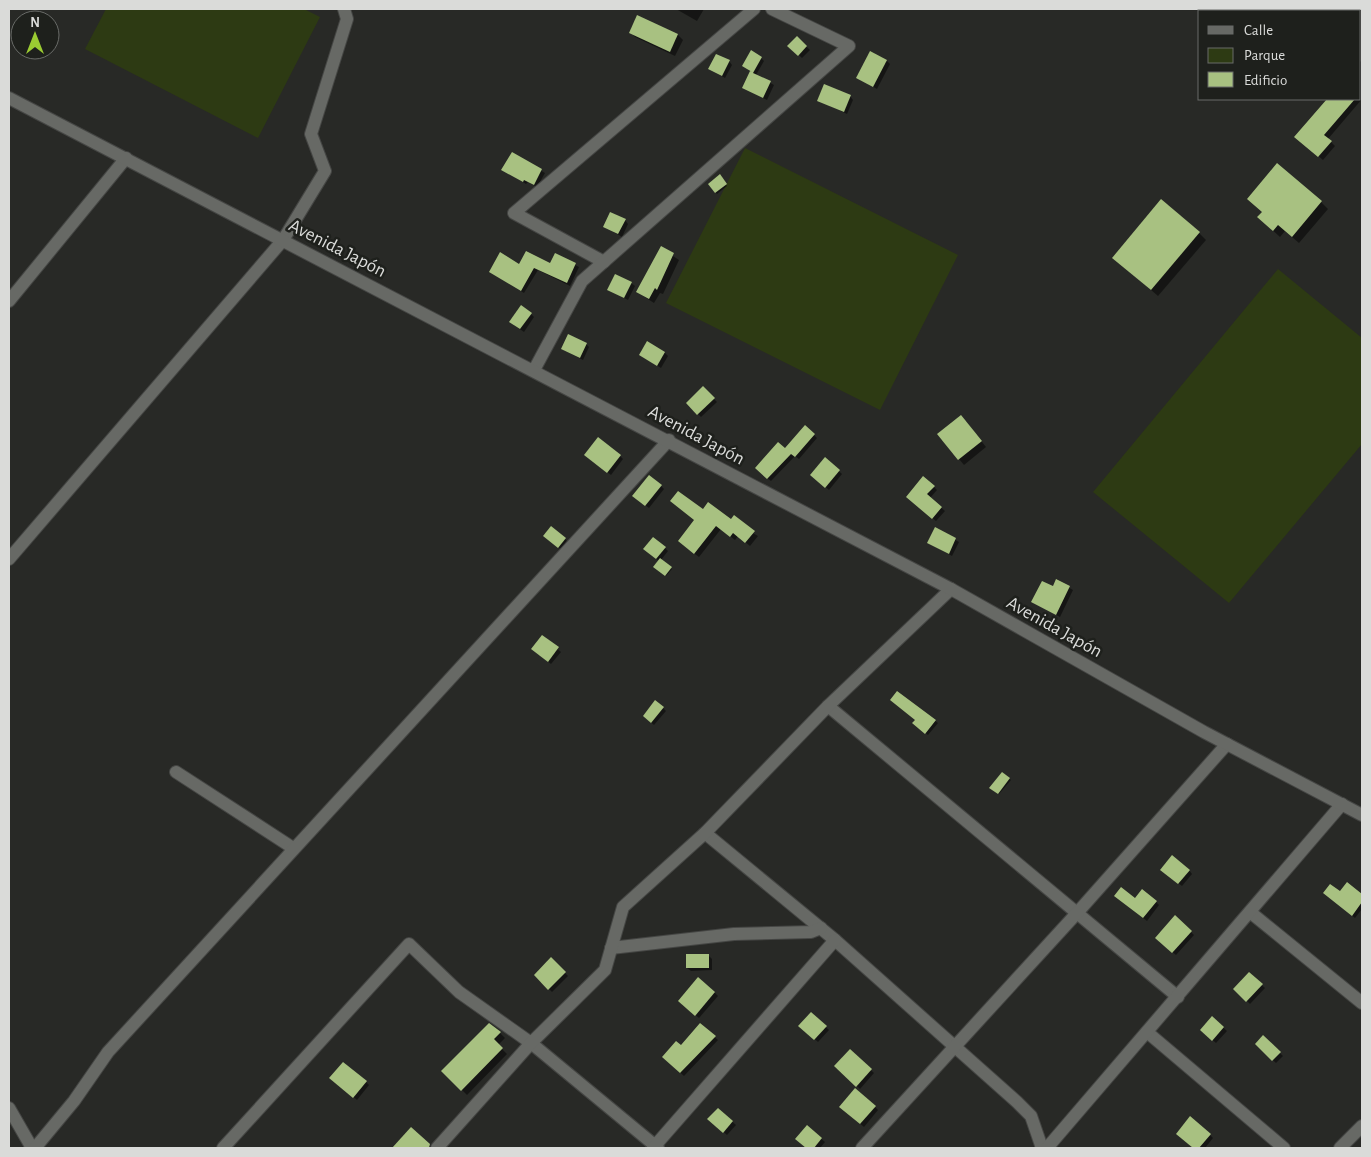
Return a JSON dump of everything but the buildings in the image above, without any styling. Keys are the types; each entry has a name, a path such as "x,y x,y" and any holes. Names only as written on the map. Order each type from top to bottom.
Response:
{"street":[{"path":"9,559 283,240 324,171 311,134 347,19 344,9"},
{"path":"604,262 514,213 754,9"},
{"path":"534,370 582,281 849,46 772,9"},
{"name":"Avenida Japón","path":"9,98 951,588 1227,744 1362,815"},
{"path":"9,301 126,158"},
{"path":"9,1108 34,1148 74,1101 108,1052 669,440"},
{"path":"437,1148 531,1043 605,970 624,907 705,833 828,706 951,588"},
{"path":"828,706 1178,997"},
{"path":"862,1148 954,1045 1077,914 1227,744"},
{"path":"176,772 293,848"},
{"path":"1047,1148 1342,804"},
{"path":"705,833 835,940 1031,1116 1042,1148"},
{"path":"1250,912 1362,1003"},
{"path":"611,948 734,934 811,932 821,928"},
{"path":"223,1148 410,944 459,992 531,1043 655,1147 835,940"},
{"path":"1148,1032 1284,1148"},
{"path":"1340,1148 1362,1126"}],"green space":[{"path":"106,9 304,9 320,17 258,138 85,49"},
{"path":"745,148 958,255 880,410 666,303"},
{"path":"1278,269 1362,338 1362,444 1229,603 1093,492"}]}
